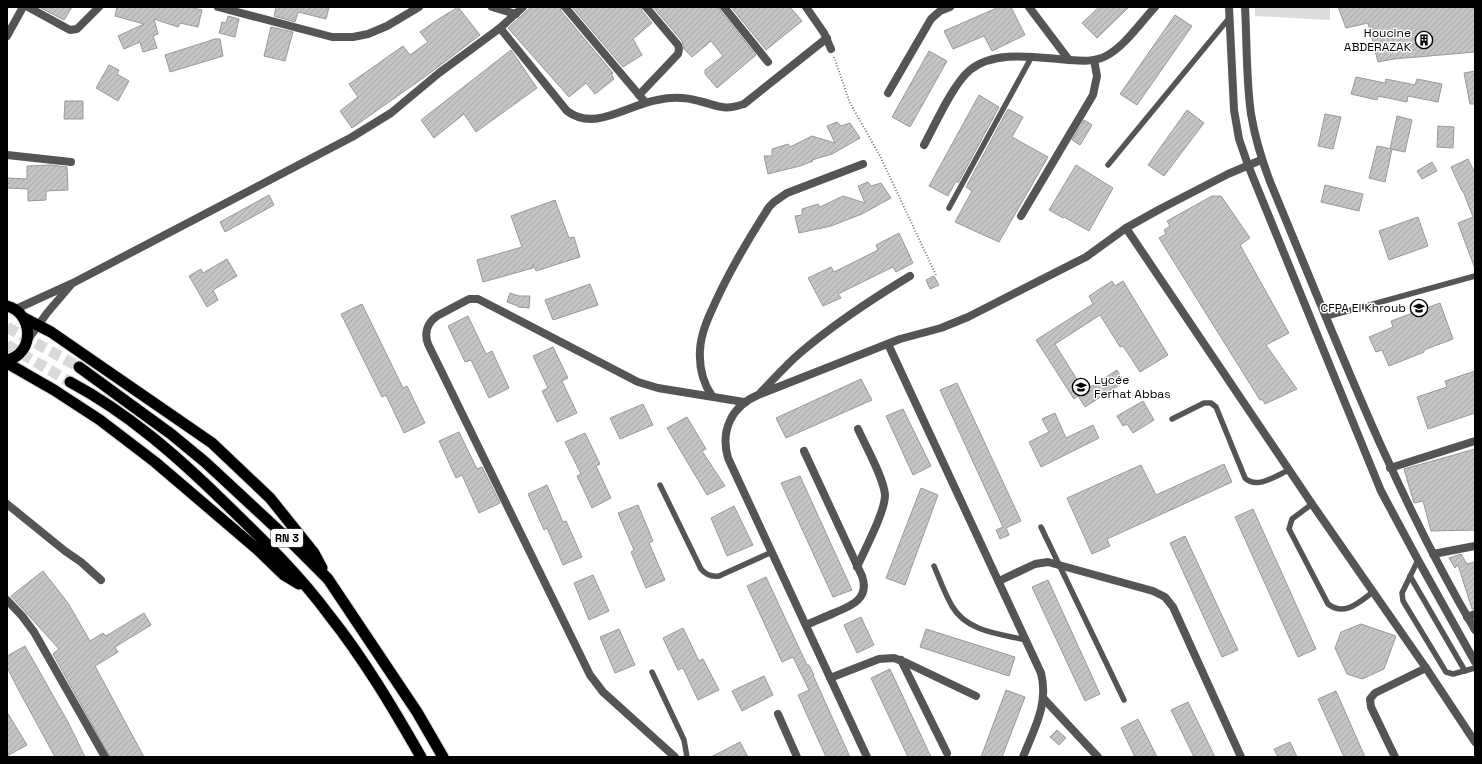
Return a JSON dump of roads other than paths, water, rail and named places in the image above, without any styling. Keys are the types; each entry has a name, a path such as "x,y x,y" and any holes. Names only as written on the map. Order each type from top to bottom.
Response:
{"highway":[{"path":"11,308 24,318 39,324 51,332 212,443 270,498 314,553 328,579"},
{"path":"7,360 18,355 24,349 27,341 28,329 24,318"},
{"path":"7,363 60,394 100,420 155,462 257,549 284,575 311,593"},
{"name":"RN 3","path":"79,367 165,429 205,462 289,540 328,579 417,712 443,757"},
{"name":"RN 3","path":"70,382 94,394 163,444 288,565 330,615 402,723 421,757"}],"street":[{"path":"7,36 23,7"},
{"path":"28,7 70,30 77,29 99,7"},
{"path":"218,7 332,37 346,37 368,34 387,26 419,7"},
{"path":"492,7 516,14"},
{"path":"11,308 73,282 352,138 391,113 439,73 500,28 523,7"},
{"path":"564,7 645,102"},
{"path":"639,95 678,54 679,49 678,45 646,7"},
{"path":"724,7 768,62"},
{"path":"806,7 827,38 831,49"},
{"path":"888,93 931,19 940,11 950,7"},
{"path":"1029,7 1069,60"},
{"path":"924,145 959,82 970,70 984,61 992,58 1008,56 1094,60 1108,55 1119,47 1155,7"},
{"path":"1229,7 1234,110 1239,139 1248,165 1381,491 1475,662"},
{"path":"1245,7 1249,95 1261,160 1390,468 1433,554 1471,615 1475,630"},
{"path":"500,28 567,111 572,115 586,120 594,120 645,102 672,98 699,101 722,108 735,107 744,104 827,38"},
{"path":"1021,216 1093,95 1097,76 1094,60"},
{"path":"7,155 71,162"},
{"path":"867,757 726,451 725,435 729,420 738,407 758,394 907,337 941,328 968,317 1086,257 1126,228 1160,209 1261,160"},
{"path":"712,396 703,380 700,365 700,350 703,330 729,274 769,207 788,193 863,164"},
{"path":"1126,228 1475,742"},
{"path":"758,394 798,354 822,335 878,296 910,276"},
{"path":"27,341 73,282"},
{"path":"675,757 603,692 590,675 428,344 426,339 427,328 437,316 469,299 478,299 638,382 658,388 744,402"},
{"path":"888,344 1041,673 1044,700 1023,757"},
{"path":"857,567 883,508 885,495 882,481 858,429"},
{"path":"1390,468 1475,441"},
{"path":"804,451 864,582 861,597 858,601 849,607 806,625"},
{"path":"7,504 102,580"},
{"path":"1433,554 1475,546"},
{"path":"998,581 1040,562 1048,562 1160,593 1170,602 1242,757"},
{"path":"7,600 34,632 104,757"},
{"path":"830,678 879,659 894,658 976,696"},
{"path":"901,660 947,752"},
{"path":"1395,757 1371,707 1370,699 1375,693 1426,668"},
{"path":"1044,700 1098,757"},
{"path":"778,714 797,757"}],"lane":[{"path":"1108,165 1230,17"},
{"path":"949,208 1031,58"},
{"path":"1326,317 1475,276"},
{"path":"1172,419 1204,403 1211,403 1216,407 1245,478 1248,481 1252,483 1260,483 1289,470"},
{"path":"660,485 701,569 707,575 715,577 719,576 772,552"},
{"path":"1312,504 1292,519 1290,529 1328,604 1338,610 1349,609 1373,592"},
{"path":"1041,527 1124,700"},
{"path":"1418,560 1402,593 1403,601 1446,672 1453,674 1475,668"},
{"path":"934,566 952,607 963,620 978,629 1026,640"},
{"path":"1410,576 1464,671"},
{"path":"652,672 684,740 687,757"}],"tunnel":[{"path":"7,327 79,367"},
{"path":"7,345 70,382"}],"place":[{"name":"Houcine ABDERAZAK","path":"1424,40"},
{"name":"CFPA El Khroub","path":"1419,308"},
{"name":"Lycée Ferhat Abbas","path":"1081,387"}]}
